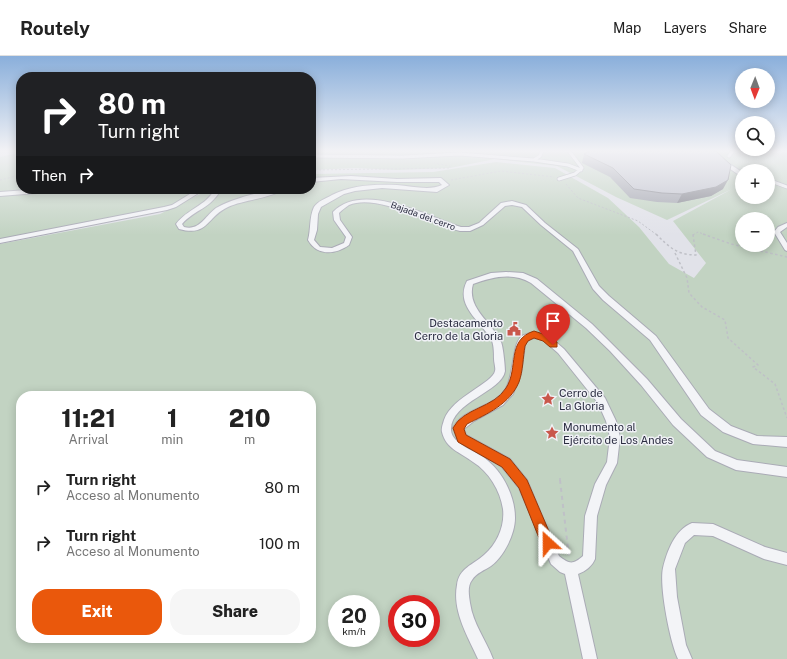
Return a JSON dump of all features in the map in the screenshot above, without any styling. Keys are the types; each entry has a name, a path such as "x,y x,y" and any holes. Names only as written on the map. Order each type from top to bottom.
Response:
{"street":[{"path":"378,179 424,179"},
{"path":"430,179 443,181"},
{"name":"Bajada del cerro","path":"443,181 446,185 437,190 376,186 352,189 336,194 318,206 315,212 315,230 311,240 313,245 320,250 332,251 346,244 349,237 337,220 336,212 349,202 375,201 389,204 460,230 470,229 480,224 503,204 512,203 524,206 543,224 576,250 596,287 606,298 653,338 682,377 705,412 727,429 757,441 787,442"},
{"path":"0,194 16,193"},
{"path":"0,241 165,209 174,206 194,194"},
{"path":"216,194 209,203 182,218 178,224 181,228 187,231 196,229 204,225 212,215 226,205 264,194"},
{"path":"787,225 780,228 777,232 787,249"},
{"path":"486,659 466,618 463,602 463,584 468,572 488,560 497,550 509,518 507,500 498,481 482,462 451,443 446,429 451,414 463,402 495,380 500,372 497,343 490,331 471,308 467,292 470,283 491,275 523,275 534,281 589,326 644,382 677,422 711,454 736,465 787,472"},
{"path":"446,429 458,428 463,421 494,404 508,393 515,381 521,346 524,339 534,335 546,338 561,351 602,401 611,421 615,436 612,463 601,484 591,516 589,559 580,568 571,570 562,567 555,560 523,484 506,463 462,438 458,428"},
{"path":"685,659 680,646 670,597 669,569 680,539 692,529 713,530 764,554 787,559"},
{"path":"571,570 590,659"}],"lane":[{"path":"775,183 787,187"}],"path":[{"path":"443,181 454,179"},
{"path":"559,179 568,185 570,190 578,198 645,225 675,253 687,278 689,293 702,307 725,320 728,338 758,365 753,367 775,384 787,418"},
{"path":"675,253 684,256 696,255 693,235 698,232 731,244 787,257"},
{"path":"560,478 571,570"}],"green space":[{"path":"0,179 16,179 16,194 193,194 165,209 0,242"},
{"path":"316,179 575,179 608,198 639,227 669,264 694,278 706,263 673,221 732,189 667,220 616,197 582,179 735,179 735,204 775,204 775,179 787,179 787,659 0,659 0,244 160,214 200,194 316,194"}],"building":[{"path":"624,179 728,179 716,187 682,194 634,189"}],"place":[{"name":"Destacamento Cerro de la Gloria","path":"514,329"},
{"name":"Cerro de La Gloria","path":"548,399"},
{"name":"Monumento al Ejército de Los Andes","path":"552,433"}],"route":[{"path":"548,543 523,484 506,463 462,438 458,428 463,421 494,404 508,393 515,381 521,346 524,339 534,335 546,338 553,345"}]}
